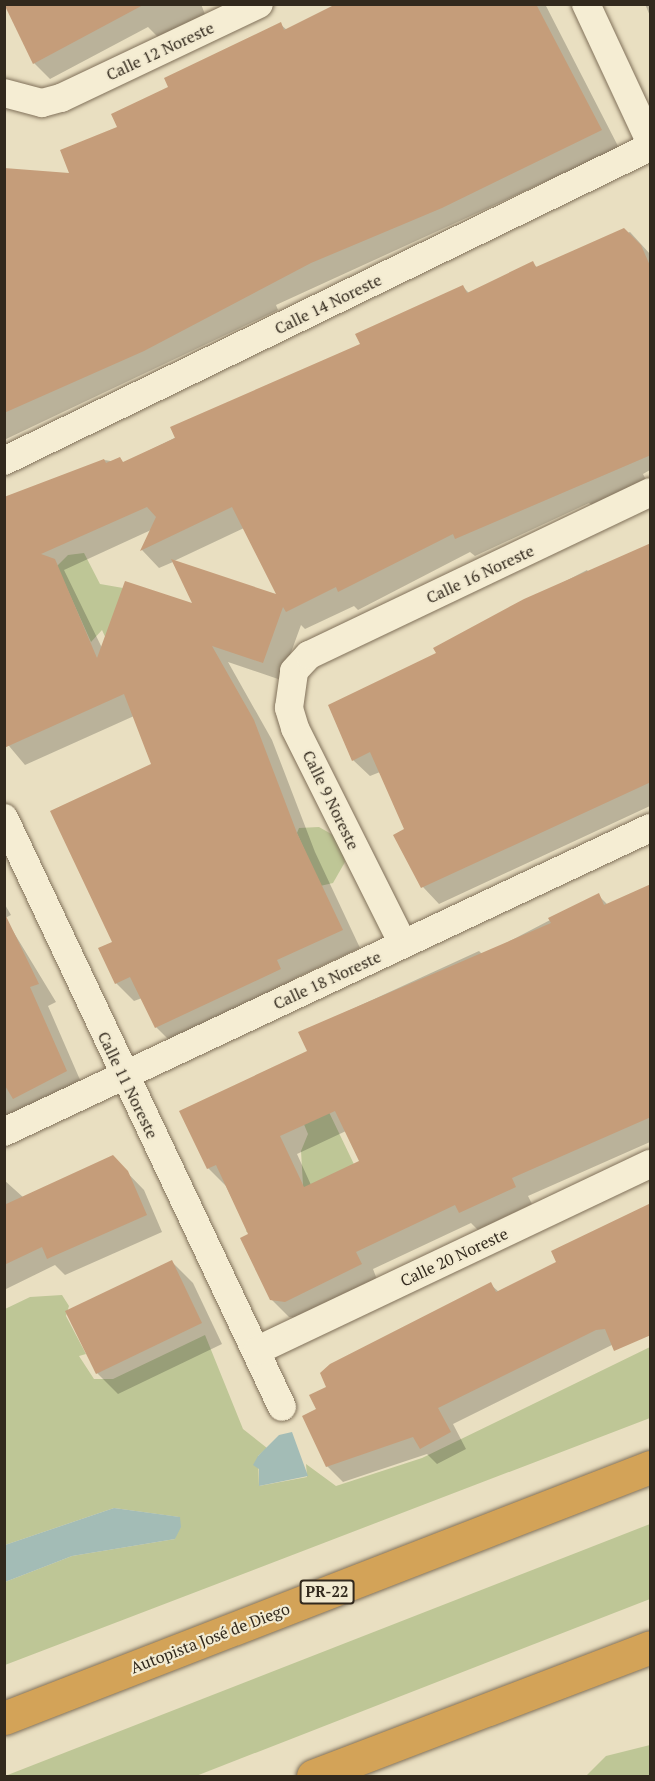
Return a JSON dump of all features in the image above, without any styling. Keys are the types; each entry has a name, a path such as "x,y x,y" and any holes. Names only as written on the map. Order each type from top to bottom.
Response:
{"highway":[{"name":"Autopista José de Diego","path":"4,1718 651,1467"},
{"path":"313,1776 651,1647"}],"street":[{"name":"Calle 12 Noreste","path":"4,93 42,103 61,98 259,4"},
{"path":"586,4 651,141"},
{"name":"Calle 14 Noreste","path":"4,461 651,147"},
{"name":"Calle 16 Noreste","path":"309,655 651,492"},
{"name":"Calle 9 Noreste","path":"309,655 294,671 290,687 295,728 403,944"},
{"name":"Calle 11 Noreste","path":"4,818 123,1076 258,1350 282,1407"},
{"name":"Calle 18 Noreste","path":"4,1132 651,828"},
{"name":"Calle 20 Noreste","path":"258,1350 651,1164"}],"green space":[{"path":"84,553 100,584 123,588 107,641 102,630 91,642 57,566 68,555"},
{"path":"319,827 340,839 345,862 333,883 320,886 297,833 299,828"},
{"path":"327,1108 362,1181 246,1232 249,1222 303,1185 301,1151 308,1134 303,1122"},
{"path":"62,1295 69,1306 66,1316 86,1354 79,1356 94,1379 113,1379 205,1335 243,1429 267,1448 258,1456 259,1486 307,1477 306,1464 336,1486 422,1458 650,1347 650,1418 5,1665 5,1582 72,1556 175,1539 179,1517 114,1508 5,1545 5,1309 30,1297"},
{"path":"650,1524 650,1599 196,1776 5,1776"},
{"path":"650,1745 650,1776 586,1776 606,1756"}],"water":[{"path":"292,1432 308,1476 259,1486 259,1469 253,1465 258,1456 279,1435"},
{"path":"114,1508 180,1517 181,1527 175,1539 72,1556 5,1582 5,1545"}],"building":[{"path":"4,4 145,4 33,64"},
{"path":"336,4 536,4 602,130 442,208 311,263 144,351 4,413 4,168 69,173 60,150 117,127 111,114 168,87 164,78 281,22 284,30"},
{"path":"624,228 641,245 651,268 651,455 455,539 453,534 338,592 336,587 286,612 283,607 263,663 212,646 254,720 297,833 343,930 277,960 281,969 155,1028 130,977 115,984 98,948 112,942 50,811 151,764 124,694 4,748 4,497 104,459 106,463 120,457 123,462 175,438 170,427 360,344 355,334 463,285 467,293 533,261 536,267","holes":["147,507 156,517 140,551 232,507 276,594 171,559 192,603 125,581 97,658 55,559 41,554"]},
{"path":"651,543 651,782 421,888 393,835 404,829 370,752 352,761 328,705 436,653 433,648 524,599"},
{"path":"651,884 651,1117 512,1178 516,1187 459,1213 455,1205 356,1252 362,1264 285,1302 270,1300 240,1238 248,1234 216,1165 207,1169 179,1111 307,1051 298,1032 551,923 548,918 599,893 604,905","holes":["335,1111 359,1161 304,1187 280,1136"]},
{"path":"4,912 39,984 30,987 67,1071 13,1099 4,1084"},
{"path":"113,1155 128,1171 147,1215 47,1259 42,1247 4,1265 4,1205"},
{"path":"651,1203 651,1335 614,1351 605,1329 596,1330 438,1408 451,1432 420,1449 413,1437 326,1467 302,1416 316,1409 309,1395 326,1387 320,1373 330,1364 491,1282 496,1292 556,1262 551,1251"},
{"path":"172,1260 202,1323 96,1374 65,1311"}]}
